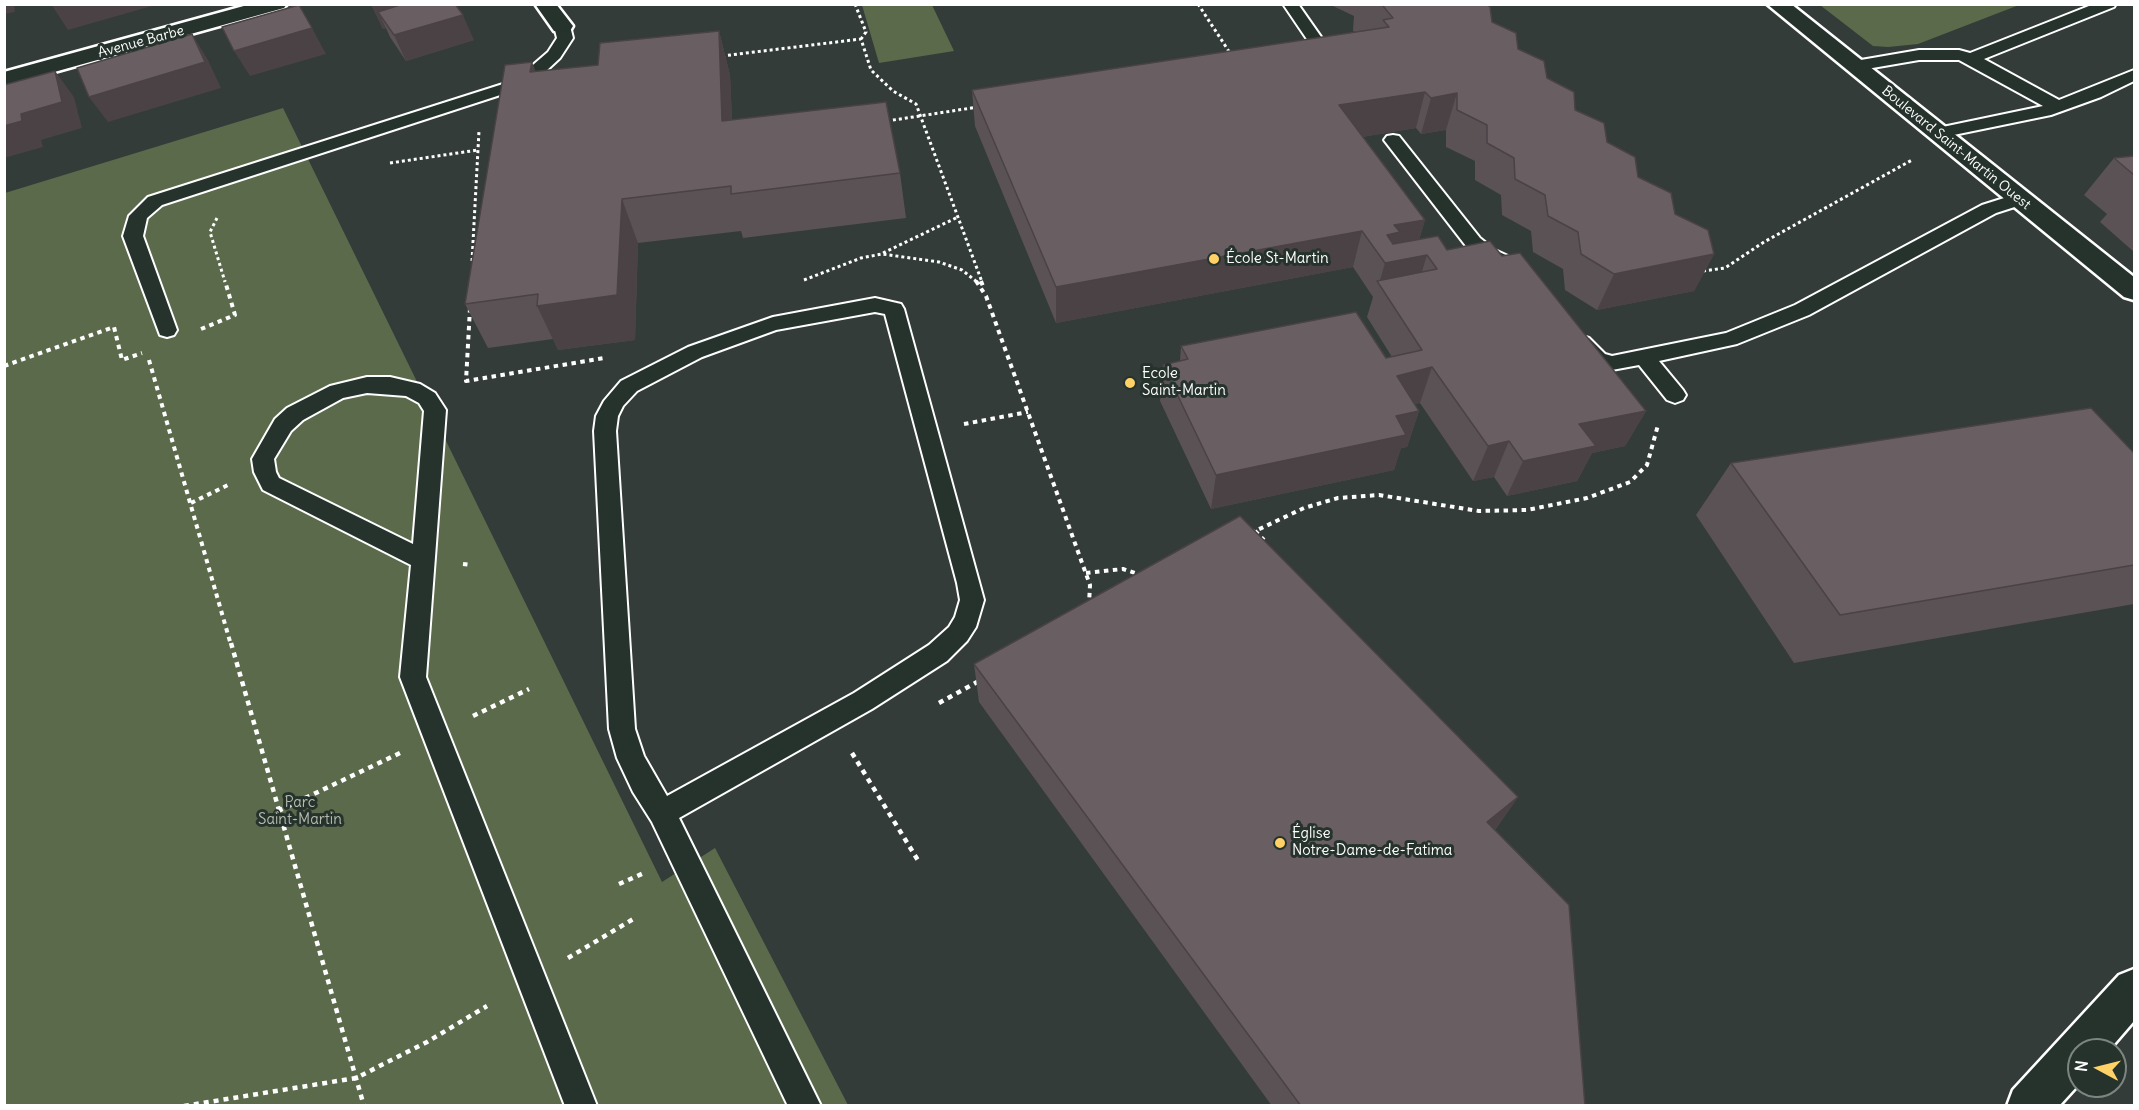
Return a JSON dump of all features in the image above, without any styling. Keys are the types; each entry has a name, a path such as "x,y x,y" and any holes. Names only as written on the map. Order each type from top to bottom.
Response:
{"main road":[{"name":"Avenue Barbe","path":"4,79 277,4"},
{"path":"545,4 561,26"},
{"name":"Boulevard Saint-Martin Ouest","path":"1777,4 2134,291"},
{"path":"2090,1038 2134,990"},
{"path":"2029,1106 2067,1063"}],"lane":[{"path":"1290,4 1325,54"},
{"path":"1971,58 2109,4"},
{"path":"167,330 133,236 138,216 155,201 509,88 531,76 554,55 565,38 561,26"},
{"path":"1855,66 1919,55 1948,54 1971,58 2058,106"},
{"path":"1940,133 2019,118 2058,106 2134,75"},
{"path":"1393,140 1473,242 1488,254 1518,268"},
{"path":"1573,331 1590,352 1605,362 1618,363 1730,339 1778,321 1989,209 2020,199"},
{"path":"662,813 863,701 938,653 958,634 967,620 972,600 894,309 875,305 753,329 695,352 628,386 615,401 607,416 605,431 622,729 642,783 662,813 805,1106"},
{"path":"1645,358 1675,395"},
{"path":"423,560 272,484 265,472 263,459 283,425 295,414 338,391 367,385 390,385 412,389 427,398 435,410 435,424 413,676 581,1106"}],"path":[{"path":"720,57 861,39 866,32 855,4"},
{"path":"1198,4 1233,58"},
{"path":"861,39 871,70 893,91 916,104 921,116 1086,573 1091,600 1087,608"},
{"path":"887,121 980,107"},
{"path":"469,132 480,128 472,266"},
{"path":"386,164 478,150"},
{"path":"1702,271 1725,268 1764,242 1844,196 1920,156"},
{"path":"191,333 235,315 210,232 215,220 223,213"},
{"path":"794,284 861,258 882,254 958,217"},
{"path":"882,254 939,262 962,270 975,280 986,296"},
{"path":"470,300 465,381 609,357"},
{"path":"4,366 114,327 122,360 147,351 364,1106"},
{"path":"928,431 1028,412"},
{"path":"1246,537 1304,508 1338,498 1379,495 1479,511 1527,510 1587,498 1630,482 1647,465 1656,430"},
{"path":"191,503 221,487"},
{"path":"1255,531 1264,540"},
{"path":"1086,573 1123,569 1138,573 1144,578"},
{"path":"935,706 986,677"},
{"path":"473,716 529,689"},
{"path":"852,752 862,746"},
{"path":"278,811 400,753"},
{"path":"863,770 919,862"},
{"path":"619,884 644,873"},
{"path":"568,958 635,918"},
{"path":"184,1106 356,1078 427,1042 487,1006"}],"green space":[{"path":"862,5 932,5 954,51 879,63"},
{"path":"1820,5 2019,5 1918,44 1888,47 1873,46"},
{"name":"Parc Saint-Martin","path":"283,108 662,882 715,848 848,1105 5,1106 5,193"}],"building":[{"path":"403,4 455,4 463,15 394,35 378,12"},
{"name":"École St-Martin","path":"1380,4 1486,4 1490,7 1492,22 1516,33 1518,49 1544,61 1547,78 1574,92 1575,110 1604,123 1607,142 1635,157 1638,177 1671,193 1675,214 1708,230 1714,254 1614,274 1581,254 1578,232 1548,216 1545,195 1515,179 1514,158 1487,143 1487,125 1457,110 1457,93 1431,98 1425,92 1339,105 1425,220 1394,225 1400,232 1387,235 1393,244 1438,236 1447,250 1490,241 1502,256 1520,253 1646,411 1579,424 1596,446 1523,461 1509,441 1488,446 1432,367 1397,376 1419,411 1396,416 1406,435 1216,475 1163,365 1188,359 1181,346 1356,312 1386,358 1422,350 1377,281 1437,269 1427,255 1385,263 1362,231 1056,287 972,90 1389,27 1383,20 1393,18"},
{"path":"299,5 312,28 234,51 222,27"},
{"path":"719,31 722,121 886,102 900,173 731,194 731,186 622,199 617,295 537,306 538,294 465,304 505,65 532,62 530,72 598,65 600,43"},
{"path":"192,34 205,62 89,97 77,68"},
{"path":"55,71 62,102 21,114 22,121 4,126 4,85"},
{"path":"2134,156 2134,175 2114,158"},
{"path":"2091,408 2134,453 2134,565 1840,615 1731,463"},
{"name":"Église Notre-Dame-de-Fatima","path":"1240,516 1518,797 1487,822 1569,905 1585,1106 1301,1106 974,664"}],"place":[{"name":"École St-Martin","path":"1214,259"},
{"name":"Ecole Saint-Martin","path":"1130,383"},
{"name":"Église Notre-Dame-de-Fatima","path":"1280,843"}]}
